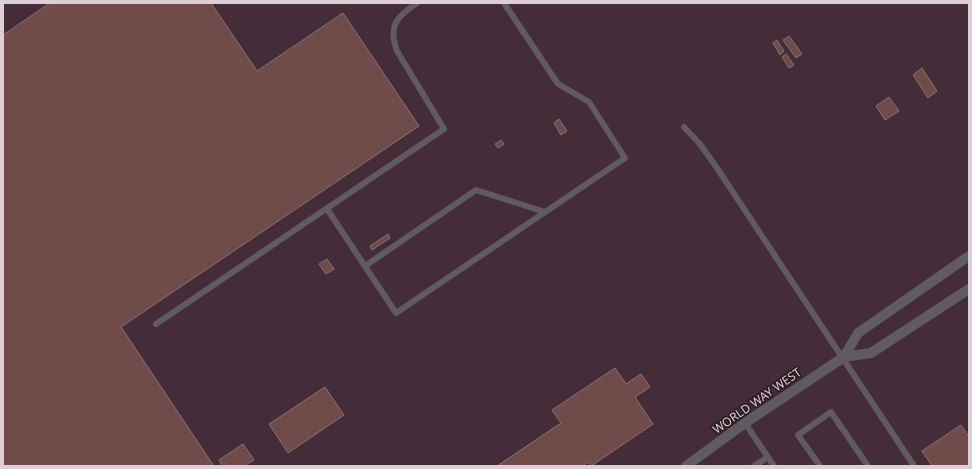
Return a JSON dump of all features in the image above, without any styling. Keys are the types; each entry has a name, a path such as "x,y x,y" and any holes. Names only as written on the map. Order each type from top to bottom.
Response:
{"street":[{"name":"WORLD WAY WEST","path":"844,358 858,333 969,256"},
{"name":"WORLD WAY WEST","path":"686,466 745,423 844,358 871,354 969,289"}],"lane":[{"path":"156,324 444,129 397,51 392,34 398,18 417,3"},
{"path":"327,209 396,313 625,158 589,102 558,84 504,3"},
{"path":"684,128 700,144 717,168 914,466"},
{"path":"365,266 476,190 545,212"},
{"path":"820,466 798,435 831,412 868,466"},
{"path":"745,423 774,466"},
{"path":"754,466 768,457"}],"shaded area":[{"path":"3,3 969,3 969,466 3,466"}],"building":[{"path":"50,3 211,3 257,71 343,13 419,126 121,327 214,466 3,466 3,35"},
{"path":"789,36 802,54 796,58 783,40"},
{"path":"777,40 784,51 780,55 773,43"},
{"path":"786,54 794,65 789,68 782,57"},
{"path":"922,68 937,91 928,98 913,75"},
{"path":"889,97 899,111 885,120 876,106"},
{"path":"559,119 567,131 561,135 554,123"},
{"path":"501,140 504,144 498,148 495,144"},
{"path":"388,234 390,238 372,250 370,246"},
{"path":"327,259 334,269 326,274 319,264"},
{"path":"615,368 626,384 641,374 650,387 635,397 653,424 591,466 588,462 582,466 497,466 561,423 552,410"},
{"path":"325,387 344,415 288,453 269,424"},
{"path":"961,425 969,437 969,466 932,466 922,451"},
{"path":"243,444 254,460 244,466 223,466 219,460"}]}
